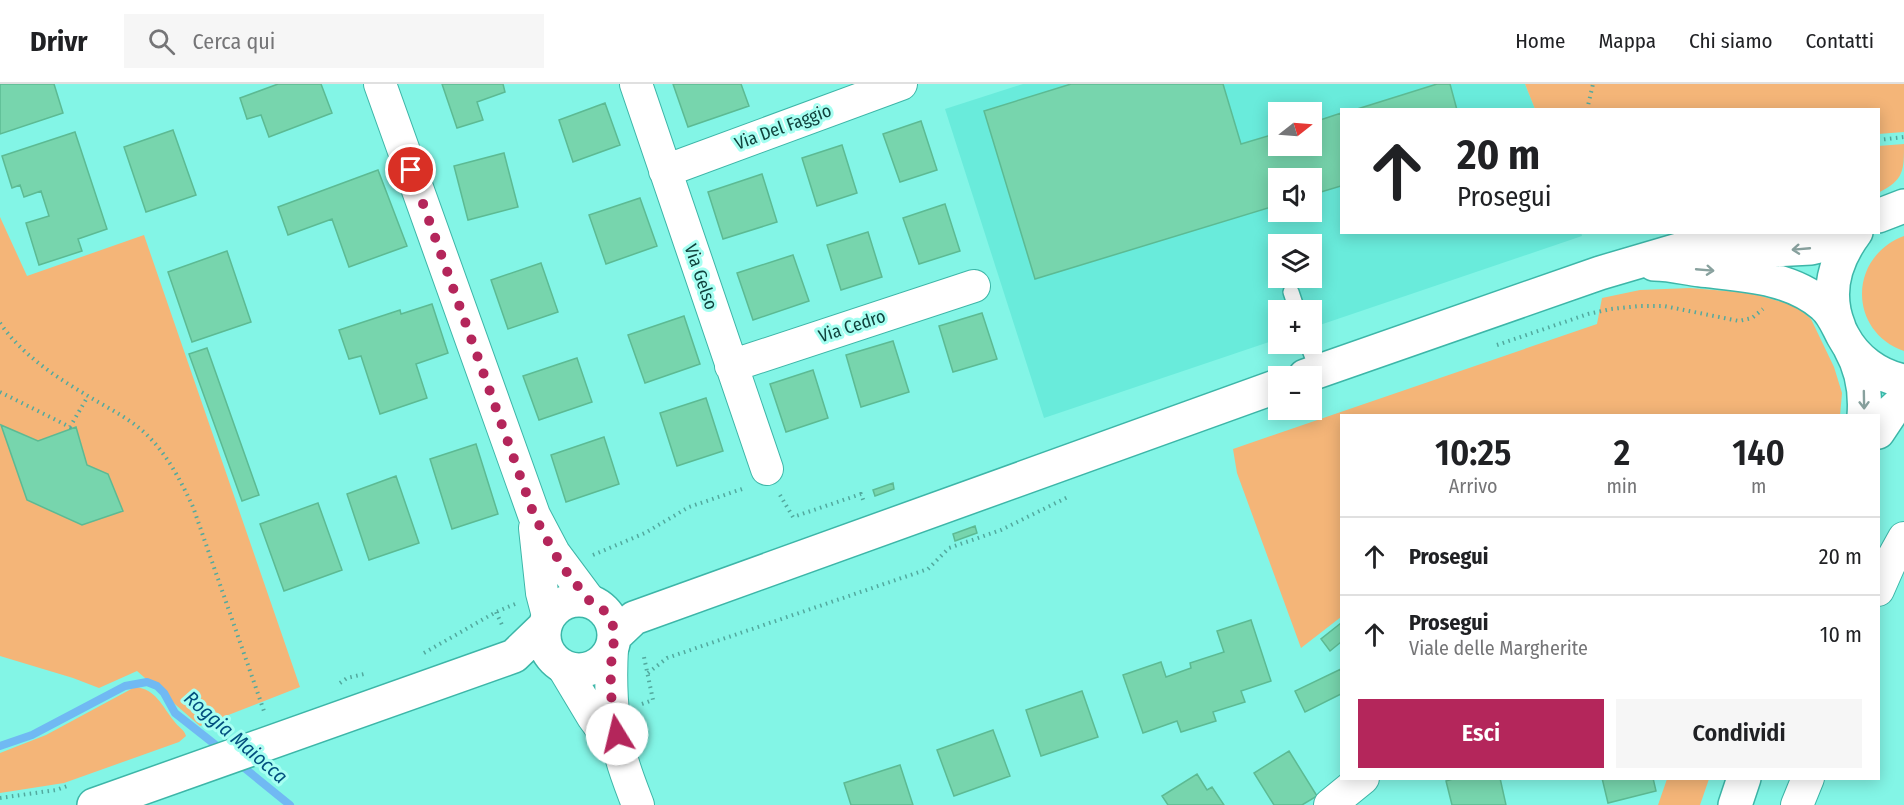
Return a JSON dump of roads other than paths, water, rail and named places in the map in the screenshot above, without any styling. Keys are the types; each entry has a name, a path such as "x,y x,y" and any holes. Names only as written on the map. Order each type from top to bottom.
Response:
{"street":[{"path":"380,84 534,515 564,568 612,623 612,712 621,755 638,805"},
{"name":"Via Gelso","path":"636,84 769,474"},
{"name":"Via Del Faggio","path":"665,171 901,84"},
{"path":"1310,364 1691,247 1774,250 1804,248 1841,241 1853,234"},
{"path":"1855,234 1840,257 1833,280 1833,310 1845,339 1873,368 1904,381"},
{"path":"1626,266 1666,265 1739,274 1783,283 1804,292 1825,306 1832,314 1858,363 1865,401 1864,414"},
{"name":"Via Cedro","path":"731,366 974,286"},
{"path":"612,623 1268,390"},
{"path":"1880,429 1892,411 1904,400"},
{"path":"534,515 546,622 543,639 547,650 621,755"},
{"path":"1880,585 1888,565 1904,538"},
{"path":"94,805 514,656 546,622 556,607 566,601 578,598 612,623"},
{"path":"514,656 559,664 575,670 586,670 598,665 606,657 612,623"},
{"path":"1330,805 1361,780"},
{"path":"1735,805 1743,780"},
{"path":"1797,805 1807,780"}],"lane":[{"path":"1291,292 1294,300"}],"waterway":[{"name":"Roggia Maiocca","path":"0,746 32,735 125,686 147,682 157,686 164,693 175,713 222,750"},
{"name":"Roggia Maiocca","path":"237,762 290,805"}]}
